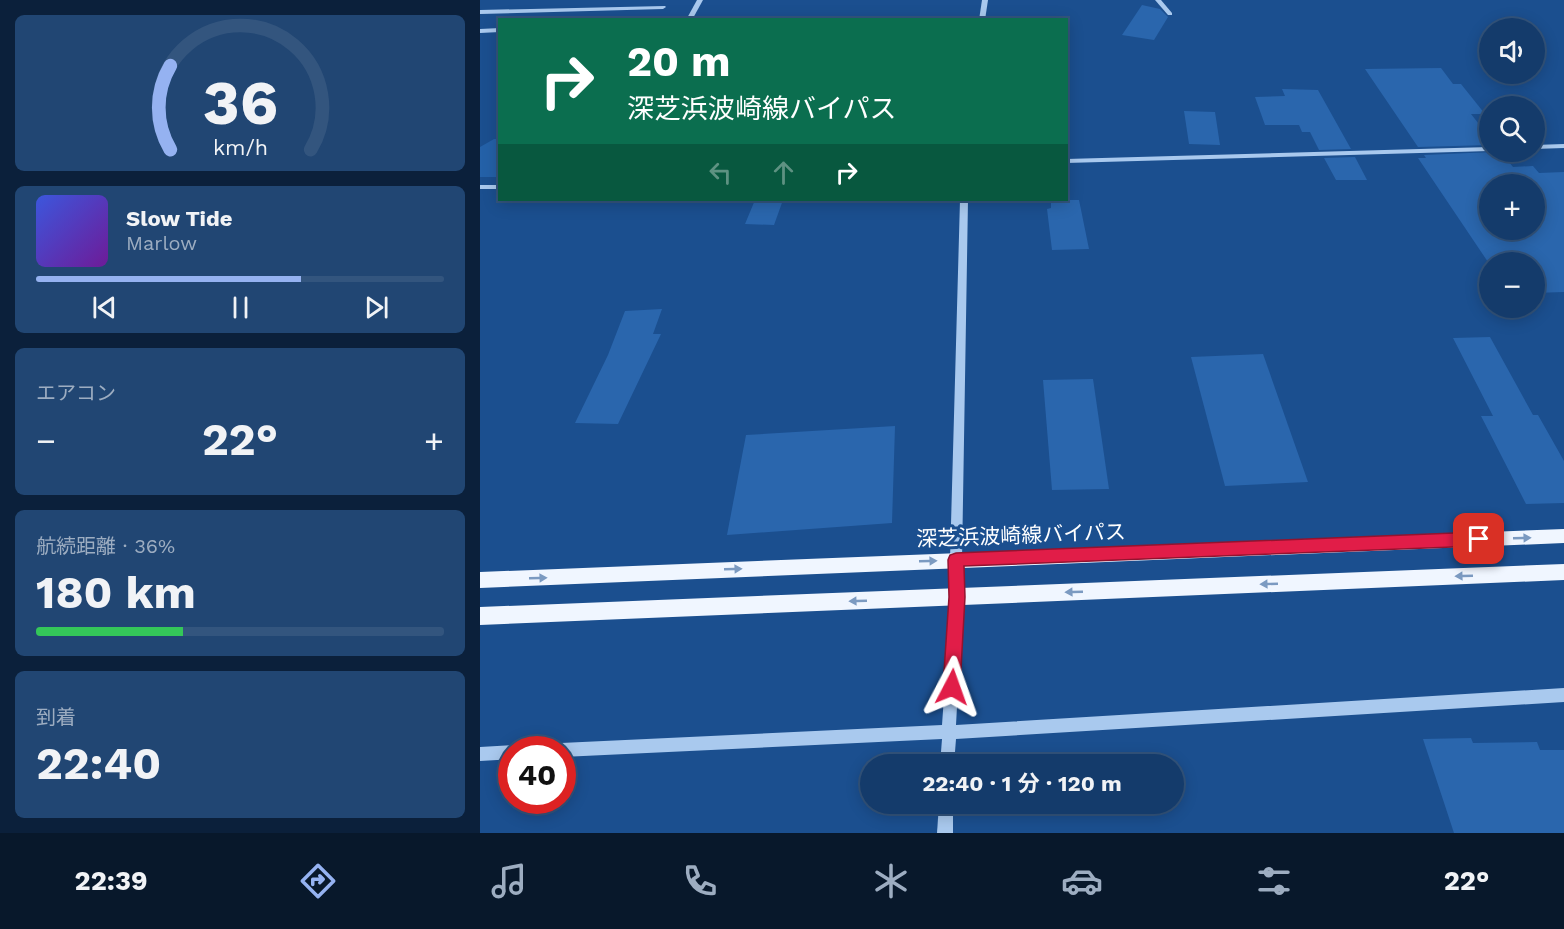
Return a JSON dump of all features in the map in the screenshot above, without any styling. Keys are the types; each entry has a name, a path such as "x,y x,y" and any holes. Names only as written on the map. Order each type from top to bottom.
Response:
{"main road":[{"name":"深芝浜波崎線バイパス","path":"480,580 1564,536"},
{"path":"480,616 1564,572"}],"street":[{"path":"619,8 625,0"},
{"path":"690,18 700,0"},
{"path":"982,18 984,0"},
{"path":"1158,0 1170,14"},
{"path":"480,12 663,8"},
{"path":"480,30 498,30"},
{"path":"1545,147 1564,146"},
{"path":"1068,161 1479,149"},
{"path":"480,188 498,186"},
{"path":"948,754 957,597 964,201"},
{"path":"576,749 949,732 1564,695"},
{"path":"480,754 498,753"},
{"path":"945,833 946,814"}],"shaded area":[{"path":"498,139 498,177 480,177 480,147"}],"building":[{"path":"1142,5 1160,9 1168,17 1154,40 1122,35"},
{"path":"1441,68 1453,84 1461,84 1479,106 1479,114 1471,114 1479,124 1479,145 1418,147 1365,69"},
{"path":"1282,89 1318,90 1351,149 1319,150 1310,132 1302,132 1299,125 1265,125 1255,97 1285,96"},
{"path":"1184,111 1215,112 1220,145 1189,144"},
{"path":"1479,153 1479,162 1509,162 1513,167 1533,166 1539,173 1564,172 1564,292 1545,293 1545,252 1481,252 1418,158 1426,158 1424,155"},
{"path":"1355,157 1367,180 1336,180 1324,158"},
{"path":"1079,200 1089,249 1052,250 1047,209 1051,208 1051,201"},
{"path":"755,201 783,201 774,225 745,224"},
{"path":"662,309 653,334 661,334 618,424 575,423 608,355 625,311"},
{"path":"1490,337 1533,415 1538,415 1564,461 1564,503 1526,504 1481,416 1493,416 1453,338"},
{"path":"1263,354 1308,482 1225,486 1191,357"},
{"path":"1093,379 1109,489 1052,490 1043,380"},
{"path":"895,426 892,523 727,535 746,435"},
{"path":"1471,738 1473,743 1537,742 1540,750 1564,750 1564,833 1454,833 1423,739"}],"route":[{"path":"952,687 957,597 956,560 1479,539"}]}
